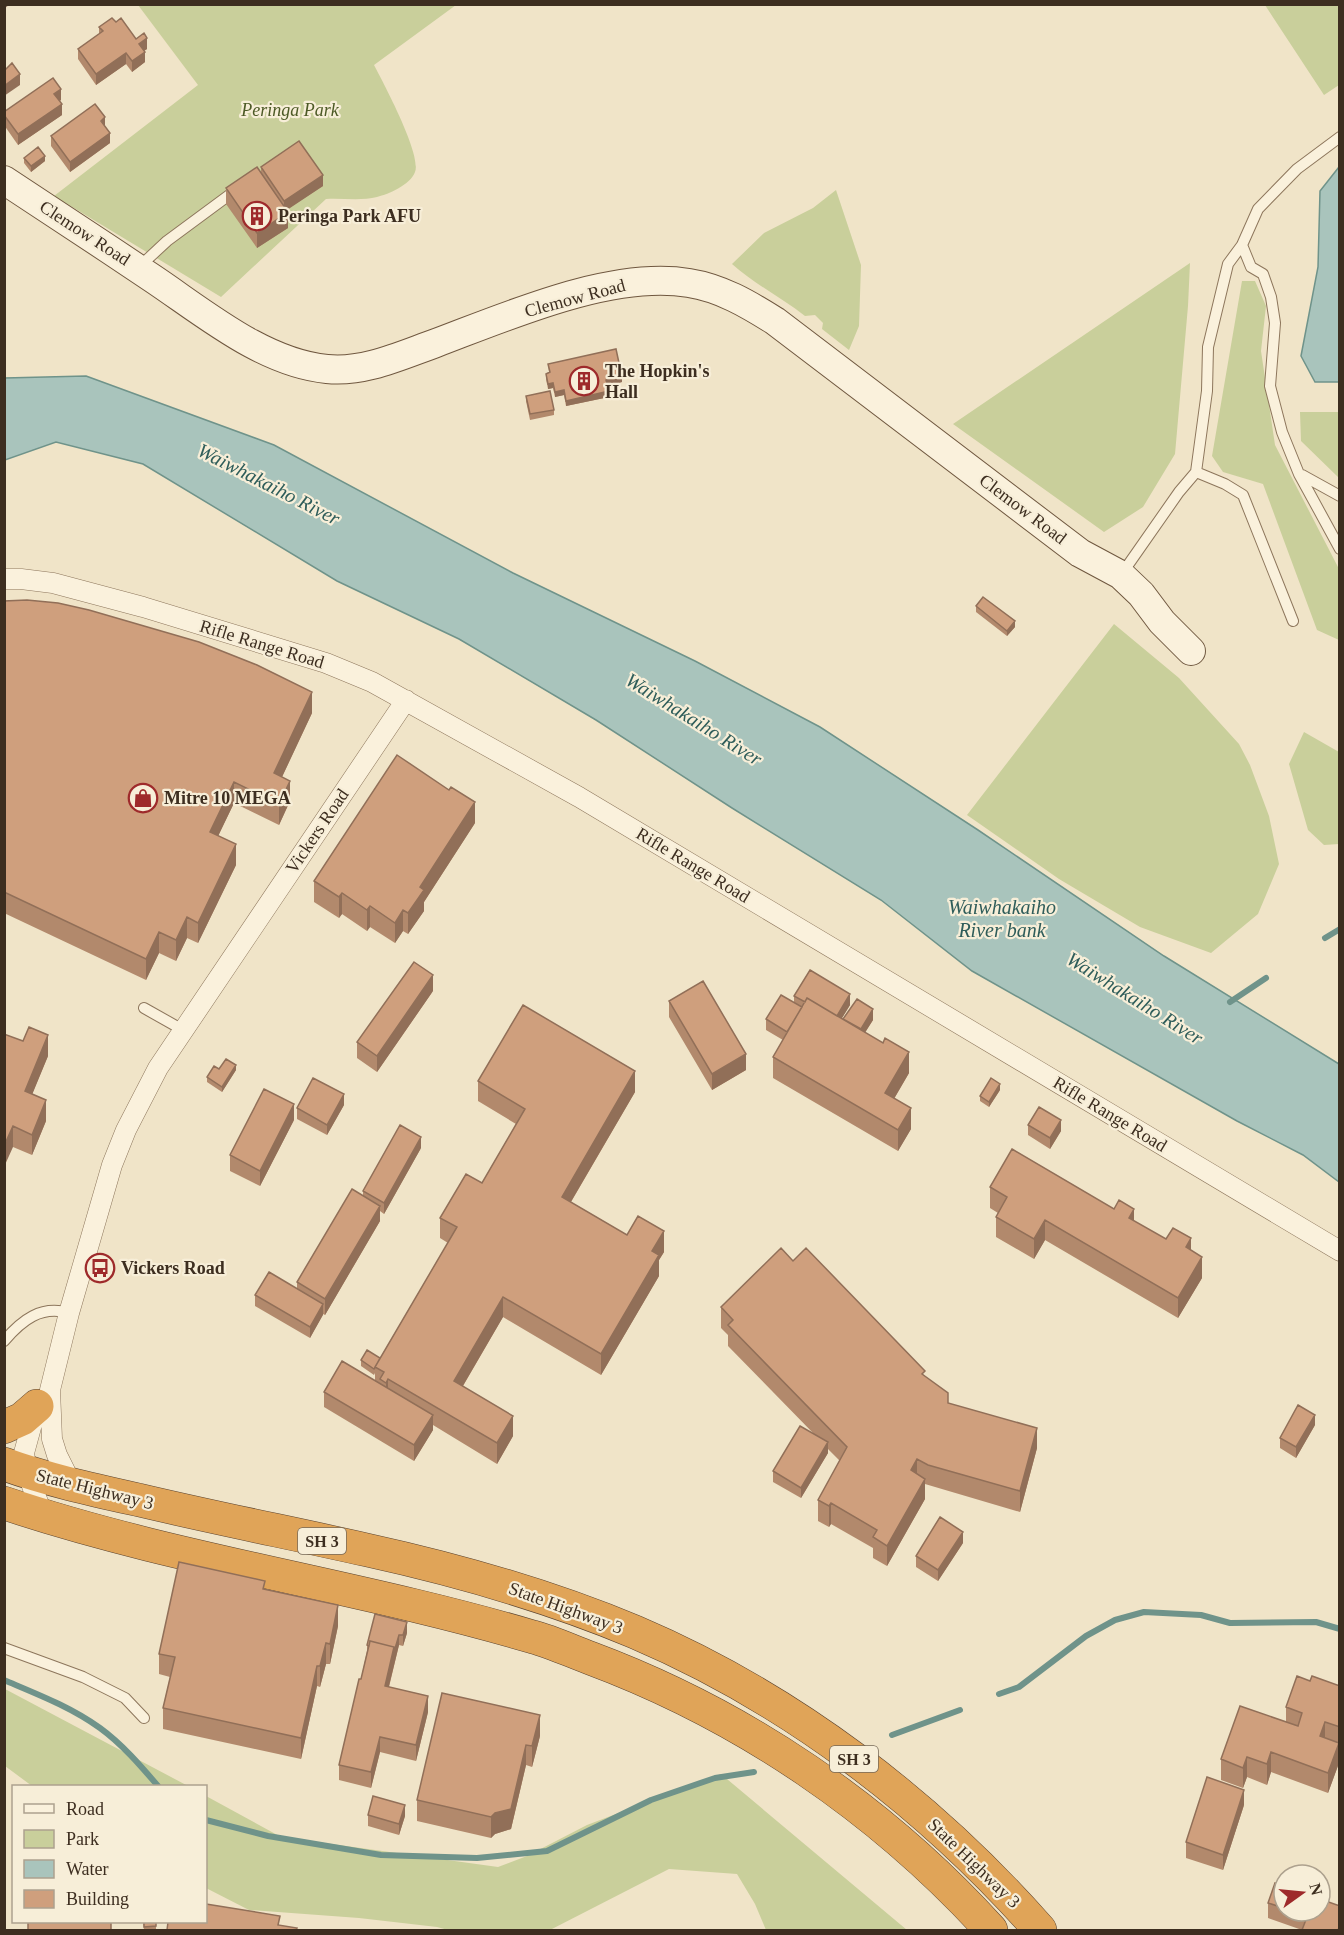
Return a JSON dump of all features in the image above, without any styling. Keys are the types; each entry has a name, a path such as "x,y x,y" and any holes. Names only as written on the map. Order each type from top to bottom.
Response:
{"highway":[{"path":"4,1427 22,1419 44,1398"},
{"name":"State Highway 3","path":"16,1468 72,1485 251,1527 369,1550 468,1575 534,1594 636,1633 702,1664 763,1699 809,1727 860,1763 924,1815 972,1859 1040,1930"},
{"name":"State Highway 3","path":"4,1503 129,1540 387,1598 535,1637 654,1684 727,1720 831,1786 938,1875 991,1930"}],"street":[{"name":"Clemow Road","path":"4,180 242,338 298,364 328,369 357,367 389,360 564,297 600,288 633,282 664,280 716,290 747,303 775,321 1080,553 1121,575 1141,594 1162,622 1191,651"},
{"name":"Rifle Range Road","path":"4,579 53,584 143,607 326,663 372,682 579,797 1340,1251"},
{"name":"Vickers Road","path":"43,1516 16,1468 24,1454 44,1398 112,1165 126,1130 158,1068 406,700"},
{"name":"Vickers Road","path":"44,1398 57,1455 72,1485"}],"lane":[{"path":"1121,575 1179,492 1196,472 1207,391 1208,347 1228,264 1242,245 1258,209 1297,169 1340,137"},
{"path":"137,268 167,241 248,182"},
{"path":"1242,245 1251,267 1263,274 1271,297 1275,323 1270,386 1282,432 1299,474 1340,549"},
{"path":"1196,472 1225,484 1243,495 1293,621"},
{"path":"1299,474 1340,496"},
{"path":"144,1008 183,1030"},
{"path":"4,1341 23,1322 45,1310 69,1313"},
{"path":"4,1648 83,1677 125,1698 144,1718"}],"green space":[{"name":"Peringa Park","path":"138,5 456,5 374,65 408,136 416,163 412,177 399,188 377,197 326,199 221,297 54,196 198,85"},
{"path":"1265,5 1339,5 1339,85 1324,95"},
{"path":"836,190 861,265 859,326 849,350 822,329 823,323 815,315 805,316 732,264 764,233 813,208"},
{"path":"1190,263 1175,454 1143,507 1104,532 953,424"},
{"path":"1242,281 1255,281 1266,306 1261,351 1275,445 1339,569 1339,640 1317,630 1263,484 1223,472 1212,456"},
{"path":"1300,412 1339,412 1339,478 1301,441"},
{"path":"1114,624 1179,678 1239,744 1250,765 1269,816 1279,864 1258,914 1211,953 1140,927 1059,879 967,815"},
{"path":"1304,732 1339,752 1339,844 1324,845 1308,830 1289,764"},
{"path":"5,1689 186,1785 31,1785 5,1766"},
{"path":"721,1774 907,1930 766,1930 755,1904 737,1874 669,1869 550,1930 448,1930 359,1918 249,1910 207,1889 207,1797 281,1837 498,1867 527,1856 587,1825"}],"water":[{"path":"1339,167 1339,382 1315,382 1301,356 1318,267 1320,191"},
{"name":"Waiwhakaiho River bank","path":"86,376 274,445 513,573 695,661 820,727 978,830 1164,956 1339,1064 1339,1182 1303,1155 1237,1121 972,971 881,900 596,720 459,639 337,581 143,464 56,442 5,460 5,378"}],"building":[{"path":"112,18 116,22 121,18 136,39 144,33 147,38 139,44 145,52 132,61 126,53 96,74 78,49 103,31 99,27"},
{"path":"12,63 20,74 4,86 4,67 6,69"},
{"path":"53,78 61,89 54,94 62,104 18,134 4,112"},
{"path":"95,104 105,117 101,121 110,133 70,162 51,136"},
{"path":"299,141 323,175 284,201 261,167"},
{"path":"38,147 45,156 31,166 24,158"},
{"path":"257,167 288,212 257,233 226,188"},
{"name":"The Hopkin's Hall","path":"616,349 622,377 606,380 609,391 566,401 564,390 555,392 553,383 548,384 546,374 550,372 548,364"},
{"path":"550,391 554,410 530,414 526,396"},
{"path":"983,597 1015,621 1007,631 976,606"},
{"name":"Mitre 10 MEGA","path":"27,600 58,603 89,610 199,642 257,665 312,692 274,773 290,781 279,804 234,782 210,832 236,844 198,923 187,917 176,940 159,932 146,959 4,892 4,601"},
{"path":"397,755 449,790 451,787 475,802 420,887 424,890 408,913 403,910 395,923 370,906 367,910 342,893 339,897 314,881"},
{"path":"414,962 433,975 377,1056 357,1042"},
{"path":"810,970 850,994 837,1016 807,998 805,1002 794,996"},
{"path":"703,981 746,1054 712,1074 669,1001"},
{"path":"781,995 802,1007 787,1032 766,1019"},
{"path":"807,998 883,1043 885,1038 909,1052 885,1093 911,1108 898,1130 773,1057"},
{"path":"857,999 873,1009 861,1029 843,1019"},
{"path":"523,1005 635,1071 562,1197 627,1235 638,1216 664,1231 652,1251 659,1255 601,1354 503,1297 454,1381 513,1416 497,1443 388,1379 386,1383 380,1379 384,1372 375,1367 457,1227 440,1218 466,1174 482,1183 525,1109 478,1081"},
{"path":"29,1027 48,1035 25,1091 46,1100 32,1135 13,1126 4,1146 4,1034 23,1041"},
{"path":"226,1059 236,1065 222,1087 207,1077 214,1066 219,1069"},
{"path":"313,1078 344,1094 327,1125 297,1108"},
{"path":"991,1078 1000,1084 989,1102 980,1096"},
{"path":"264,1089 294,1104 260,1171 230,1155"},
{"path":"1039,1107 1061,1120 1050,1138 1028,1125"},
{"path":"400,1125 421,1137 384,1203 363,1191"},
{"path":"1012,1149 1114,1209 1119,1200 1134,1209 1129,1218 1166,1239 1173,1228 1191,1238 1186,1247 1202,1257 1178,1298 1045,1220 1034,1239 996,1217 1007,1197 990,1187"},
{"path":"352,1189 380,1206 325,1299 297,1282"},
{"path":"781,1248 793,1261 806,1248 925,1371 922,1374 948,1393 948,1403 1037,1428 1020,1491 928,1465 917,1459 911,1470 925,1479 887,1546 873,1537 877,1530 831,1503 829,1506 818,1500 847,1447 728,1325 733,1320 721,1307"},
{"path":"269,1272 323,1304 310,1327 255,1295"},
{"path":"367,1350 380,1358 374,1369 361,1360"},
{"path":"342,1361 433,1415 414,1445 324,1392"},
{"path":"1298,1405 1315,1415 1296,1447 1280,1438"},
{"path":"800,1426 828,1442 801,1488 773,1471"},
{"path":"940,1517 963,1532 938,1570 916,1556"},
{"path":"179,1562 265,1581 263,1589 338,1605 330,1644 326,1643 320,1666 317,1666 301,1738 163,1708 175,1657 159,1654"},
{"path":"375,1614 407,1622 403,1635 399,1635 394,1652 394,1647 370,1641 369,1646 367,1645"},
{"path":"370,1641 394,1647 385,1686 428,1696 416,1745 380,1737 371,1772 339,1765"},
{"path":"1297,1676 1310,1681 1312,1676 1340,1686 1340,1727 1325,1722 1320,1736 1339,1743 1328,1773 1271,1752 1267,1764 1247,1757 1243,1768 1221,1759 1240,1706 1298,1726 1302,1713 1286,1707"},
{"path":"442,1693 540,1715 532,1746 526,1745 511,1809 495,1813 491,1817 417,1800"},
{"path":"1207,1777 1244,1790 1223,1855 1186,1842"},
{"path":"373,1796 405,1805 399,1824 368,1815"},
{"path":"1272,1892 1272,1904 1268,1903"},
{"path":"1332,1903 1340,1906 1338,1930 1302,1930 1305,1923 1332,1923"},
{"path":"207,1904 280,1916 278,1925 297,1928 296,1930 167,1930 168,1923 207,1923"},
{"path":"28,1923 111,1923 111,1930 28,1930"},
{"path":"144,1923 156,1923 156,1926 144,1927"}],"waterway":[{"path":"1325,938 1340,929"},
{"path":"1230,1002 1266,978"},
{"path":"999,1694 1019,1687 1086,1636 1115,1620 1144,1612 1201,1615 1230,1623 1316,1622 1340,1629"},
{"path":"4,1680 66,1707 89,1720 123,1748 157,1785"},
{"path":"892,1735 960,1710"},
{"path":"207,1820 268,1836 381,1855 477,1858 547,1851 651,1800 715,1778 754,1772"}],"place":[{"name":"Peringa Park AFU","path":"257,216"},
{"name":"The Hopkin's Hall","path":"584,381"},
{"name":"Mitre 10 MEGA","path":"143,798"},
{"name":"Vickers Road","path":"100,1268"}],"water label":[{"name":"Waiwhakaiho River","path":"269,484"},
{"name":"Waiwhakaiho River","path":"694,719"},
{"name":"Waiwhakaiho River","path":"1135,998"}]}
